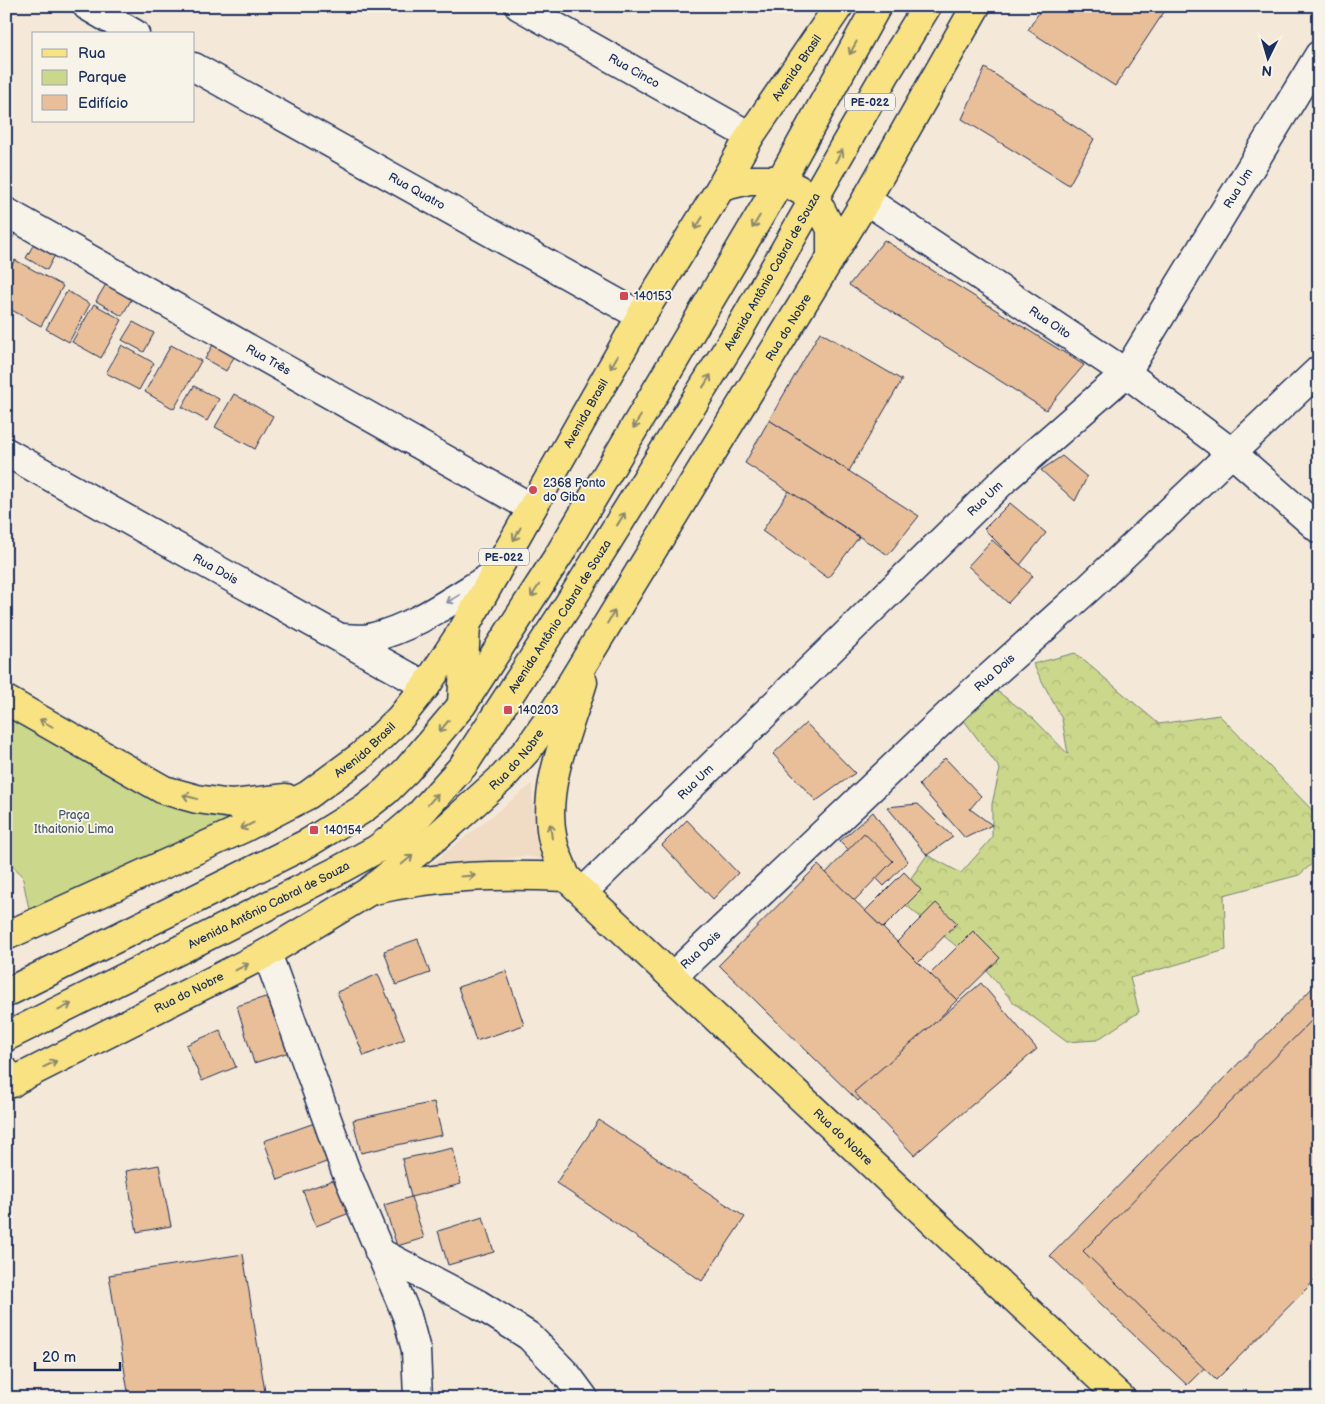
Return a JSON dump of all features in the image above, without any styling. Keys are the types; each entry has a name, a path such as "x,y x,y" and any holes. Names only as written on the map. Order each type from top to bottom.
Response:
{"main road":[{"name":"Avenida Brasil","path":"6,936 242,829 308,796 361,756 400,718 426,686 466,625 641,316 721,187 750,136 839,6"},
{"name":"PE-022","path":"6,993 308,843 363,809 386,791 407,770 462,705 559,555 781,180 877,6"},
{"name":"Avenida Antônio Cabral de Souza","path":"6,1037 335,872 377,849 420,815 463,766 568,605 736,334 884,76 927,6"},
{"name":"Rua do Nobre","path":"8,1080 267,953 368,892 441,833 503,777 528,749 594,645 866,200 976,6"},
{"path":"721,187 750,180 781,180 815,198 831,229 831,256"},
{"path":"462,705 466,625"},
{"name":"Rua do Nobre","path":"594,645 554,777 550,802 553,842 575,884 1121,1398"},
{"path":"6,700 164,790 198,799 232,804 308,796"},
{"name":"Rua do Nobre","path":"368,892 428,879 451,877 516,875 575,884"}],"street":[{"path":"87,6 132,32"},
{"name":"Rua Cinco","path":"519,6 750,136"},
{"name":"Rua Um","path":"575,884 1008,477 1126,373 1319,55"},
{"name":"Rua Quatro","path":"195,68 641,316"},
{"name":"Rua Oito","path":"866,200 1126,373 1231,452 1319,529"},
{"name":"Rua Três","path":"6,212 532,508"},
{"name":"Rua Dois","path":"673,976 965,699 1090,587 1319,370"},
{"name":"Rua Dois","path":"6,452 343,638 426,686"},
{"path":"343,638 369,638 396,630 434,611 495,574"},
{"path":"267,953 345,1169 407,1316 416,1350 418,1398"},
{"path":"379,1252 478,1304 529,1336 567,1376 584,1398"}],"shaded area":[{"path":"532,784 535,834 542,859 524,856 422,871"}],"green space":[{"path":"1075,653 1159,724 1219,715 1319,817 1319,858 1299,875 1224,895 1226,950 1130,978 1139,1012 1097,1040 1067,1042 1014,1003 987,971 897,898 927,855 961,873 992,838 992,804 1000,769 963,719 997,691 1034,719 1068,754 1062,719 1033,664"},
{"name":"Praça Ithaitonio Lima","path":"6,710 163,794 274,807 30,914 22,875 6,860"}],"building":[{"path":"1043,6 1168,6 1115,86 1028,30"},
{"path":"985,68 1094,139 1069,185 962,119"},
{"path":"6,224 17,230 7,248 6,248"},
{"path":"36,240 57,251 47,270 26,258"},
{"path":"884,240 1084,365 1046,410 849,285"},
{"path":"15,260 63,286 41,326 6,307 6,275"},
{"path":"109,279 135,293 122,316 96,301"},
{"path":"67,291 90,304 69,342 46,329"},
{"path":"94,304 122,320 101,358 72,342"},
{"path":"133,322 154,333 144,352 122,340"},
{"path":"820,332 902,380 849,471 769,420"},
{"path":"215,341 237,352 226,371 205,359"},
{"path":"122,345 154,363 139,390 106,373"},
{"path":"171,345 201,361 174,409 145,392"},
{"path":"194,386 219,399 207,421 182,407"},
{"path":"234,394 273,416 255,449 215,427"},
{"path":"769,420 919,516 888,555 745,463"},
{"path":"1062,456 1087,477 1075,501 1041,470"},
{"path":"789,491 859,537 828,578 762,531"},
{"path":"1010,503 1046,533 1020,565 984,529"},
{"path":"992,540 1033,576 1008,603 968,566"},
{"path":"806,723 855,773 816,801 773,754"},
{"path":"945,758 981,796 970,809 992,825 965,838 919,785"},
{"path":"918,804 953,837 927,855 887,807"},
{"path":"873,812 908,861 884,886 840,841"},
{"path":"687,820 738,873 713,899 662,845"},
{"path":"864,833 893,861 854,901 826,873"},
{"path":"818,865 957,1000 858,1101 719,965"},
{"path":"904,872 921,890 883,928 865,911"},
{"path":"936,903 957,923 918,963 897,942"},
{"path":"973,931 1000,958 957,1000 930,974"},
{"path":"418,939 430,973 396,985 384,951"},
{"path":"506,971 524,1025 476,1041 458,987"},
{"path":"378,974 405,1039 364,1056 337,992"},
{"path":"1319,981 1319,1255 1187,1385 1050,1256"},
{"path":"981,983 1037,1049 914,1155 854,1092"},
{"path":"278,993 296,1050 254,1063 237,1006"},
{"path":"1319,1013 1319,1276 1216,1380 1083,1251"},
{"path":"220,1030 236,1067 202,1081 186,1045"},
{"path":"434,1102 442,1135 361,1153 353,1120"},
{"path":"323,1120 337,1158 278,1180 264,1141"},
{"path":"599,1120 745,1217 702,1281 556,1183"},
{"path":"453,1148 461,1184 411,1197 402,1159"},
{"path":"159,1165 171,1226 137,1232 126,1171"},
{"path":"347,1175 360,1209 316,1226 303,1191"},
{"path":"411,1197 424,1238 397,1246 384,1205"},
{"path":"483,1217 494,1252 448,1265 438,1231"},
{"path":"243,1254 266,1398 129,1398 109,1275"}],"place":[{"name":"140153","path":"624,296"},
{"name":"2368 Ponto do Giba","path":"533,490"},
{"name":"140203","path":"508,710"},
{"name":"140154","path":"314,830"}]}
